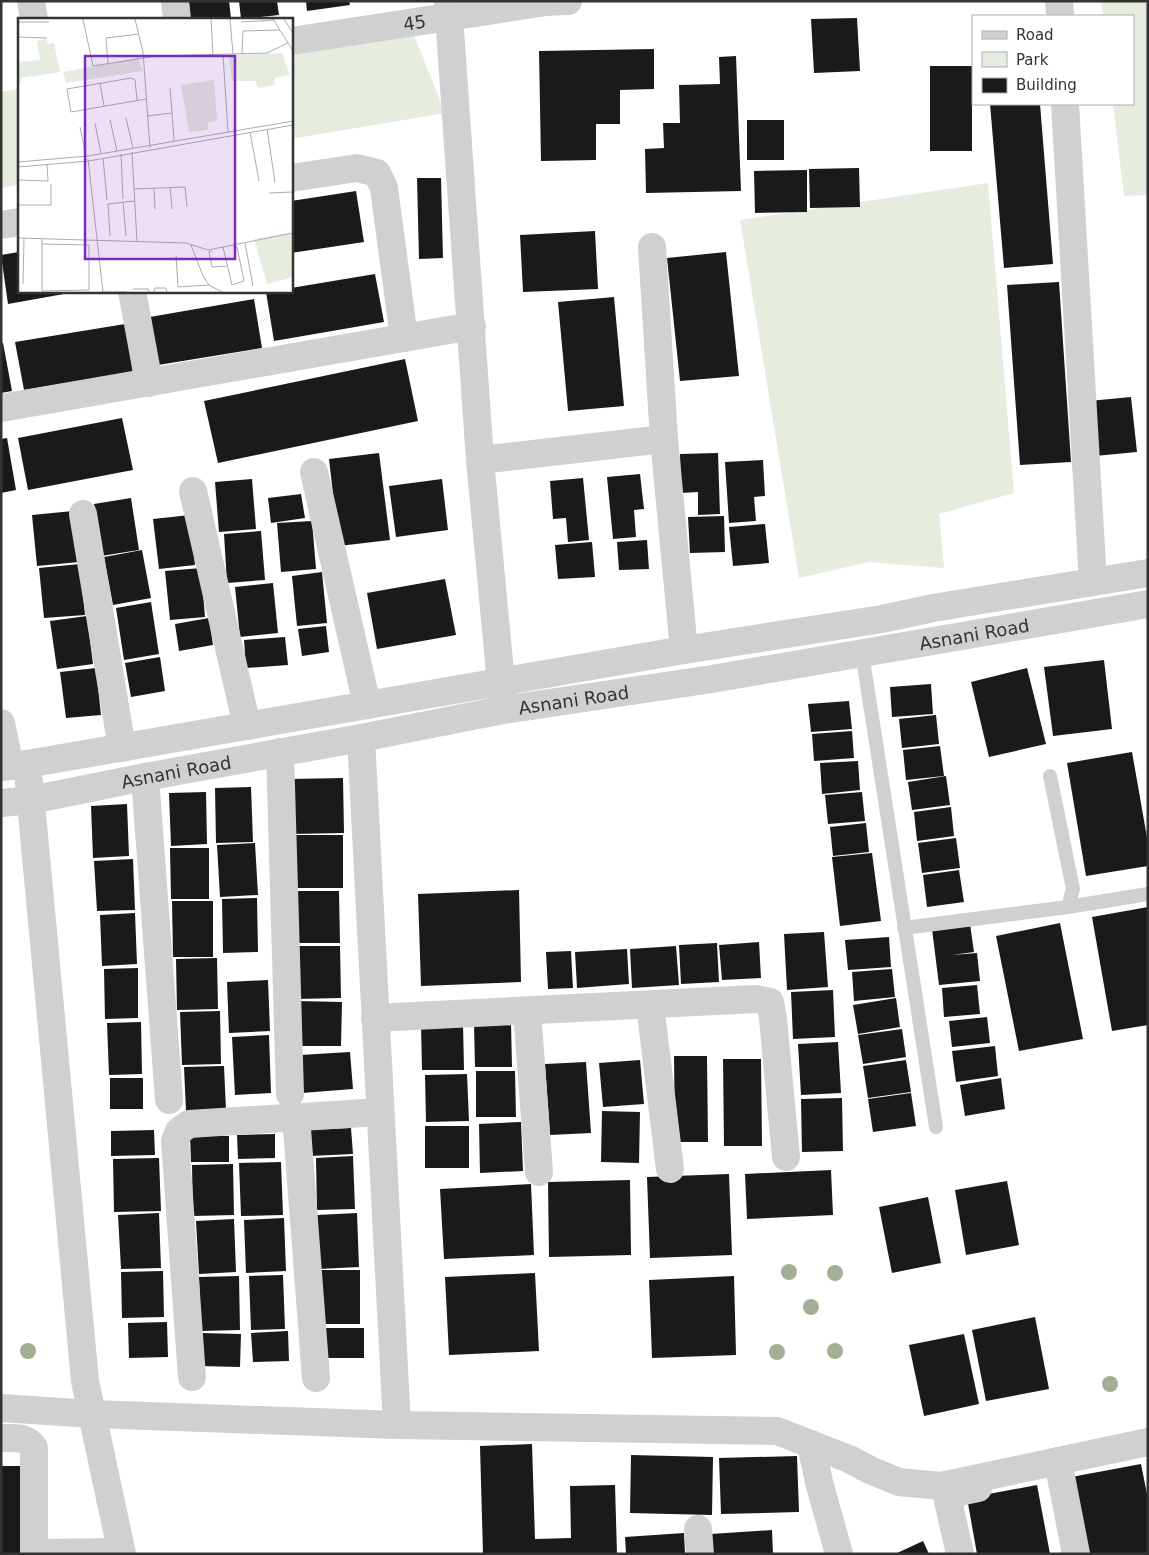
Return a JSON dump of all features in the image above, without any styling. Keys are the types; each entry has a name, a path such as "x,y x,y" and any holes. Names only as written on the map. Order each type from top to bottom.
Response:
{"street":[{"path":"32,1 34,18"},
{"path":"175,1 177,18"},
{"name":"45","path":"292,41 448,8 568,1"},
{"path":"1059,1 1060,15"},
{"path":"448,8 480,460 504,710"},
{"path":"1065,105 1093,582"},
{"path":"292,178 357,168 377,173 384,188 404,338"},
{"path":"1,225 18,222"},
{"path":"652,247 664,439 684,650"},
{"path":"132,292 149,383"},
{"path":"1,408 472,326"},
{"path":"480,460 664,439"},
{"path":"314,472 367,705"},
{"path":"193,491 247,726"},
{"path":"84,514 122,748"},
{"name":"Asnani Road","path":"13,766 684,650 882,619 934,608 1148,573"},
{"name":"Asnani Road","path":"1,803 31,800 504,710 712,679 1148,604"},
{"path":"1,723 13,766 31,800 85,1381 121,1553 34,1553 34,1448 30,1442 24,1439 1,1438"},
{"path":"361,738 397,1425"},
{"path":"280,752 293,1105 316,1378"},
{"path":"144,777 169,1100"},
{"path":"375,1018 756,999 770,1002 786,1157"},
{"path":"650,1005 670,1169"},
{"path":"527,1011 539,1172"},
{"path":"192,1377 175,1141 179,1131 189,1124 293,1105 380,1112"},
{"path":"1,1408 93,1414 397,1425 777,1431 849,1459 899,1482 941,1486 1148,1452"},
{"path":"960,1554 948,1501 959,1492 1148,1442"},
{"path":"810,1444 839,1554"},
{"path":"1059,1466 1076,1554"}],"lane":[{"path":"862,653 936,1127"},
{"path":"1050,776 1074,888 1068,907"},
{"path":"904,928 1068,907 1148,894"}],"green space":[{"path":"1101,1 1148,1 1148,195 1124,196 1113,105 1134,105 1134,15 1103,15"},
{"path":"406,15 445,113 292,139 292,37"},
{"path":"18,89 18,185 1,188 1,92"},
{"path":"988,183 1014,493 939,514 944,568 869,562 799,578 740,220"}],"building":[{"path":"187,1 229,1 231,18 189,18"},
{"path":"239,1 277,1 279,15 241,18"},
{"path":"306,1 349,1 350,5 307,11"},
{"path":"857,18 860,71 814,73 811,19"},
{"path":"654,49 654,89 620,90 620,124 596,124 596,160 541,161 539,51"},
{"path":"736,56 741,191 646,193 645,149 664,148 663,123 680,123 679,85 720,84 719,57"},
{"path":"930,66 972,66 972,151 930,151"},
{"path":"990,105 1040,105 1053,264 1004,268"},
{"path":"747,120 784,120 784,160 747,160"},
{"path":"859,168 860,207 810,208 809,169"},
{"path":"807,170 807,212 755,213 754,171"},
{"path":"417,178 441,178 443,258 419,259"},
{"path":"356,191 364,242 292,253 292,201"},
{"path":"595,231 598,289 523,292 520,235"},
{"path":"18,252 18,292 75,292 8,304 1,255"},
{"path":"726,252 739,376 680,381 667,258"},
{"path":"375,274 384,322 274,341 266,292 292,292 292,288"},
{"path":"1059,282 1071,462 1020,465 1007,285"},
{"path":"614,297 624,406 568,411 558,302"},
{"path":"254,299 262,348 152,366 144,318"},
{"path":"125,324 133,372 24,390 15,342"},
{"path":"1,343 3,343 12,391 1,393"},
{"path":"405,359 418,421 218,463 204,401"},
{"path":"1131,397 1137,452 1095,456 1089,401"},
{"path":"122,418 133,470 28,490 18,438"},
{"path":"7,438 16,490 1,493 1,439"},
{"path":"379,453 390,540 339,546 329,459"},
{"path":"718,453 720,514 698,515 698,492 681,493 680,454"},
{"path":"763,460 765,496 754,497 756,521 729,523 725,462"},
{"path":"640,474 644,509 634,510 636,537 613,539 607,477"},
{"path":"583,478 589,540 568,542 566,518 553,519 550,481"},
{"path":"252,479 256,529 219,532 215,482"},
{"path":"442,479 448,530 396,537 389,486"},
{"path":"301,494 305,518 271,523 268,498"},
{"path":"131,498 139,550 101,556 94,504"},
{"path":"73,511 79,562 37,566 32,515"},
{"path":"190,515 195,565 159,569 153,519"},
{"path":"724,516 725,552 690,553 688,517"},
{"path":"312,521 316,569 281,572 277,523"},
{"path":"765,524 769,563 733,566 729,527"},
{"path":"261,531 265,580 227,583 224,534"},
{"path":"647,540 649,569 619,570 617,542"},
{"path":"592,542 595,577 558,579 555,545"},
{"path":"142,550 151,598 113,605 104,557"},
{"path":"80,564 85,615 44,618 39,568"},
{"path":"201,568 205,617 170,620 165,571"},
{"path":"322,572 327,623 297,626 292,576"},
{"path":"445,579 456,635 377,649 367,593"},
{"path":"273,583 278,633 240,637 235,587"},
{"path":"151,602 159,654 124,660 116,608"},
{"path":"87,616 93,664 57,669 50,621"},
{"path":"209,618 213,645 179,651 175,624"},
{"path":"326,626 329,652 302,656 298,629"},
{"path":"285,637 288,665 246,668 244,640"},
{"path":"160,657 165,691 131,697 125,663"},
{"path":"1104,660 1112,729 1053,736 1044,667"},
{"path":"96,668 101,715 66,718 60,672"},
{"path":"1027,668 1046,744 989,757 971,682"},
{"path":"931,684 933,714 892,717 890,687"},
{"path":"849,701 852,729 811,732 808,704"},
{"path":"936,715 939,744 902,748 899,719"},
{"path":"852,731 854,758 814,761 812,734"},
{"path":"940,746 944,776 906,780 903,750"},
{"path":"1132,752 1148,843 1148,866 1086,876 1067,763"},
{"path":"858,761 860,790 822,794 820,763"},
{"path":"946,776 950,805 912,810 908,782"},
{"path":"343,778 344,833 292,834 290,779"},
{"path":"251,787 253,842 216,843 215,788"},
{"path":"206,792 207,844 171,846 169,793"},
{"path":"862,792 865,821 828,824 825,795"},
{"path":"127,804 129,856 93,858 91,806"},
{"path":"951,807 954,836 917,841 914,812"},
{"path":"866,823 869,852 833,856 830,827"},
{"path":"293,835 343,835 343,888 293,888"},
{"path":"956,838 960,868 922,873 918,843"},
{"path":"255,843 258,895 220,897 217,845"},
{"path":"170,848 209,848 209,899 171,899"},
{"path":"872,853 881,921 840,926 832,857"},
{"path":"133,859 135,910 97,911 94,861"},
{"path":"959,870 964,902 927,907 923,875"},
{"path":"519,890 521,982 421,986 418,894"},
{"path":"294,891 339,891 340,943 295,943"},
{"path":"257,898 258,952 223,953 222,899"},
{"path":"172,901 213,901 213,957 173,957"},
{"path":"1148,907 1148,1025 1112,1031 1092,917"},
{"path":"135,913 137,964 102,966 100,915"},
{"path":"1060,923 1083,1039 1019,1051 996,936"},
{"path":"970,924 974,952 952,955 977,953 980,981 939,985 932,929"},
{"path":"824,932 828,987 787,990 784,934"},
{"path":"889,937 891,967 848,970 845,940"},
{"path":"759,942 761,978 722,980 719,945"},
{"path":"717,943 719,982 681,984 679,945"},
{"path":"297,946 340,946 341,998 297,999"},
{"path":"676,946 679,985 632,988 630,949"},
{"path":"627,949 629,984 577,988 575,952"},
{"path":"571,951 573,988 548,989 546,952"},
{"path":"217,958 218,1009 177,1010 176,959"},
{"path":"138,968 138,1018 105,1019 104,969"},
{"path":"892,969 895,997 854,1001 852,972"},
{"path":"268,980 270,1031 229,1033 227,982"},
{"path":"977,985 980,1014 944,1017 942,988"},
{"path":"833,990 835,1037 793,1039 791,992"},
{"path":"896,998 900,1027 858,1034 853,1005"},
{"path":"298,1001 342,1002 341,1046 298,1046"},
{"path":"220,1011 221,1064 182,1065 180,1012"},
{"path":"987,1017 990,1043 952,1047 949,1021"},
{"path":"141,1022 142,1074 109,1075 107,1023"},
{"path":"463,1023 464,1070 422,1070 421,1024"},
{"path":"511,1023 512,1067 475,1067 474,1024"},
{"path":"902,1029 906,1057 863,1064 858,1035"},
{"path":"269,1035 271,1093 235,1095 232,1037"},
{"path":"838,1042 841,1093 801,1095 798,1044"},
{"path":"995,1046 998,1076 956,1082 952,1051"},
{"path":"350,1052 353,1089 302,1093 300,1055"},
{"path":"674,1056 707,1056 708,1142 675,1142"},
{"path":"723,1059 761,1059 762,1146 724,1146"},
{"path":"640,1060 644,1104 603,1107 599,1063"},
{"path":"906,1060 911,1092 868,1098 863,1066"},
{"path":"586,1062 591,1133 550,1135 545,1064"},
{"path":"224,1066 226,1110 186,1111 184,1067"},
{"path":"476,1071 515,1071 516,1117 476,1117"},
{"path":"467,1074 469,1121 426,1122 425,1075"},
{"path":"110,1078 143,1078 143,1109 110,1109"},
{"path":"1001,1078 1005,1109 965,1116 960,1085"},
{"path":"911,1093 916,1126 873,1132 868,1099"},
{"path":"842,1098 843,1151 802,1152 801,1099"},
{"path":"602,1111 640,1112 639,1163 601,1162"},
{"path":"521,1122 523,1171 480,1173 479,1124"},
{"path":"425,1126 469,1126 469,1168 425,1168"},
{"path":"351,1128 353,1154 310,1156 309,1130"},
{"path":"154,1130 155,1155 111,1156 111,1131"},
{"path":"275,1134 275,1158 238,1159 237,1135"},
{"path":"190,1136 229,1136 229,1162 191,1162"},
{"path":"353,1156 355,1209 317,1210 316,1158"},
{"path":"159,1158 161,1211 114,1212 113,1159"},
{"path":"281,1162 283,1215 241,1216 239,1163"},
{"path":"233,1164 234,1215 193,1216 192,1165"},
{"path":"831,1170 833,1215 747,1219 745,1174"},
{"path":"729,1174 732,1255 650,1258 647,1177"},
{"path":"630,1180 631,1255 549,1257 548,1182"},
{"path":"1007,1181 1019,1245 966,1255 955,1190"},
{"path":"531,1184 534,1255 444,1259 440,1189"},
{"path":"928,1197 941,1263 892,1273 879,1207"},
{"path":"159,1213 161,1268 121,1269 118,1215"},
{"path":"357,1213 359,1267 319,1269 317,1215"},
{"path":"284,1218 286,1271 246,1273 244,1220"},
{"path":"234,1219 236,1272 199,1274 196,1221"},
{"path":"320,1270 360,1270 360,1324 320,1324"},
{"path":"163,1271 164,1317 122,1318 121,1272"},
{"path":"535,1273 539,1351 449,1355 445,1277"},
{"path":"283,1275 285,1329 251,1330 249,1276"},
{"path":"239,1276 240,1330 201,1331 199,1277"},
{"path":"734,1276 736,1355 652,1358 649,1280"},
{"path":"1035,1317 1049,1389 986,1401 972,1330"},
{"path":"167,1322 168,1357 129,1358 128,1323"},
{"path":"322,1328 364,1328 364,1358 322,1358"},
{"path":"288,1331 289,1361 253,1362 251,1333"},
{"path":"200,1333 241,1334 240,1367 199,1366"},
{"path":"964,1334 979,1404 924,1416 909,1345"},
{"path":"532,1444 535,1539 571,1538 570,1486 615,1485 617,1554 483,1554 480,1446"},
{"path":"631,1455 713,1457 712,1515 630,1513"},
{"path":"797,1456 799,1512 721,1514 719,1458"},
{"path":"1141,1464 1148,1499 1148,1554 1080,1554 1066,1478"},
{"path":"1,1466 30,1466 30,1554 1,1554"},
{"path":"1037,1485 1050,1554 977,1554 967,1498"},
{"path":"772,1530 773,1554 712,1554 711,1534"},
{"path":"684,1533 685,1554 626,1554 625,1537"},
{"path":"923,1541 929,1554 895,1554"}]}
